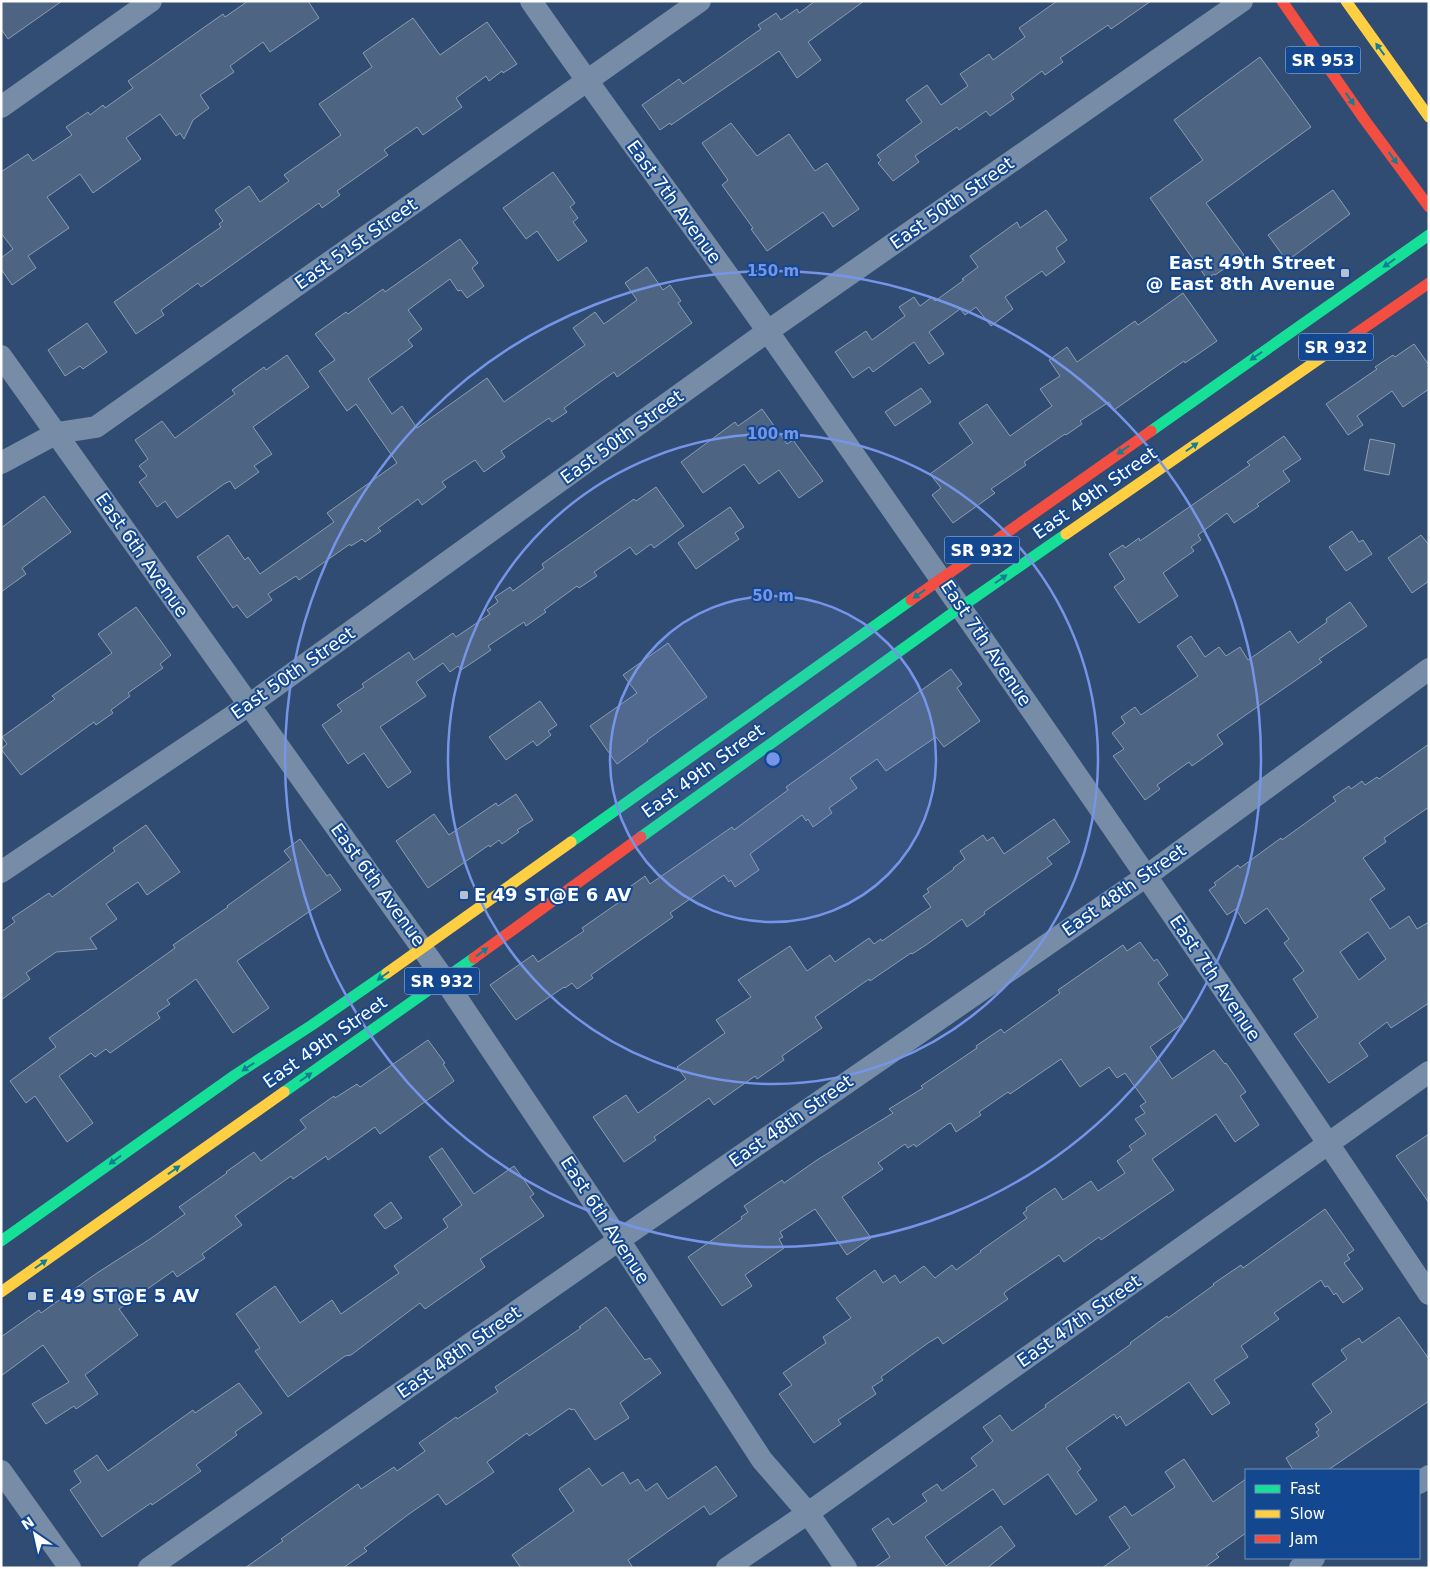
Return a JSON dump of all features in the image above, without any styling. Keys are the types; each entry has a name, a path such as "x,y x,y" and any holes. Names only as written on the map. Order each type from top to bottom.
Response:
{"main road":[{"name":"SR 953","path":"1282,1 1364,119 1429,207"},
{"name":"SR 953","path":"1346,1 1429,117"},
{"name":"East 49th Street","path":"1,1241 235,1075 312,1025 423,948 942,578 1429,235"},
{"name":"East 49th Street","path":"1,1292 444,979 961,607 1429,283"},
{"path":"48,1224 62,1198"}],"street":[{"path":"1,107 151,1"},
{"name":"East 7th Avenue","path":"531,1 942,578 1329,1144 1429,1294"},
{"name":"East 51st Street","path":"1,463 57,433 96,427 700,1"},
{"name":"East 50th Street","path":"1,872 249,705 768,332 1242,1"},
{"name":"East 6th Avenue","path":"1,356 423,948 619,1240 762,1460 808,1513 846,1568"},
{"name":"East 48th Street","path":"149,1568 619,1240 1146,877 1429,669"},
{"name":"East 47th Street","path":"727,1568 808,1513 1429,1072"},
{"path":"1,1471 70,1568"},
{"path":"1300,1568 1313,1559"}],"building":[{"path":"1,1 62,1 8,39 1,29"},
{"path":"248,1 308,1 319,18 270,52 263,42 230,66 234,72 200,95 209,108 193,120 184,139 180,133 176,136 160,114 126,138 141,159 93,193 80,174 47,197 69,228 28,256 36,268 12,285 1,269 1,258 13,249 1,233 1,172 28,154 33,161 72,135 66,127 88,112 90,115 103,105 105,108 133,88 128,81 223,14 225,17"},
{"path":"815,1 864,1 808,42 821,60 797,78 779,51 671,125 670,123 660,130 642,105 679,79 683,84 761,29 758,25 776,13 781,20 797,9 799,13"},
{"path":"1057,1 1151,1 1111,29 1108,25 1060,58 1063,62 1045,75 1042,71 1011,94 1014,99 990,116 986,111 959,130 957,127 915,156 919,162 893,181 878,163 881,160 877,155 922,122 906,100 927,85 941,105 968,86 960,74 989,54 993,60 1025,37 1019,28"},
{"path":"413,18 440,55 487,22 517,64 503,73 502,71 489,81 486,76 456,98 462,107 423,135 417,127 384,150 388,155 337,191 340,195 322,208 319,203 201,287 198,283 161,310 164,315 136,334 114,302 221,227 219,224 223,221 215,210 249,186 260,202 289,181 284,175 341,135 319,104 372,67 363,53"},
{"path":"1260,57 1311,127 1206,203 1244,255 1207,279 1150,198 1203,160 1174,120"},
{"path":"731,123 757,156 789,134 815,171 827,163 859,209 833,227 823,212 767,251 722,185 728,180 702,143"},
{"path":"553,172 575,203 570,207 578,218 573,222 587,241 558,261 537,231 526,239 503,208"},
{"path":"1333,190 1350,214 1287,261 1268,235"},
{"path":"1046,210 1067,240 1056,248 1065,262 1046,276 1042,271 1005,297 1013,309 991,326 976,307 965,315 960,309 929,332 944,354 929,364 914,342 873,372 869,367 853,378 835,352 866,331 872,340 905,316 899,307 914,297 920,306 932,297 935,301 964,280 962,279 978,267 970,256 1017,222 1020,228"},
{"path":"460,239 478,263 472,268 484,286 467,298 461,290 458,291 450,279 408,310 422,329 408,340 413,346 368,379 392,414 402,406 417,428 487,378 504,402 585,345 573,328 595,312 604,324 637,300 625,283 647,267 663,290 670,285 681,301 678,303 692,323 617,377 614,372 564,408 567,412 552,422 549,418 501,451 505,457 484,472 475,460 442,482 446,487 422,505 418,499 378,528 381,531 365,542 362,539 351,546 350,544 299,580 296,576 268,594 272,600 247,618 237,605 233,608 197,557 228,535 245,560 248,557 260,574 334,522 327,513 397,463 356,404 347,411 319,371 335,360 315,334 346,312 348,314 383,289 385,292"},
{"path":"1183,293 1217,341 1185,363 1184,361 1114,410 1109,402 1080,421 1082,424 1024,462 1026,465 991,489 995,493 953,523 932,495 941,488 930,474 973,443 959,423 987,404 1010,436 1052,406 1040,389 1060,376 1049,360 1067,347 1077,362 1135,321 1138,325"},
{"path":"87,323 107,352 83,369 80,366 65,376 48,350"},
{"path":"1414,344 1429,365 1429,389 1403,407 1392,391 1357,416 1363,425 1348,435 1326,404 1377,369 1375,367 1393,355 1395,357"},
{"path":"287,355 309,387 253,427 272,454 254,466 259,472 235,489 230,481 224,484 177,518 165,501 157,507 139,482 147,476 139,466 148,459 135,440 162,421 175,438 235,394 232,390 264,367 266,370"},
{"path":"921,388 931,402 895,426 885,412"},
{"path":"762,409 787,444 793,440 823,481 799,498 779,470 759,484 744,464 703,493 681,462 735,422 738,426"},
{"path":"1284,436 1301,459 1283,471 1290,481 1234,523 1227,513 1198,535 1201,540 1191,547 1194,551 1163,573 1178,596 1139,623 1114,587 1125,579 1109,554 1123,545 1125,548 1139,538 1140,541 1250,465 1247,462"},
{"path":"1370,439 1395,444 1389,475 1364,470"},
{"path":"656,487 684,526 654,548 651,544 636,555 630,547 594,572 597,576 579,588 577,586 526,626 524,622 488,646 491,650 461,670 458,666 450,672 443,663 416,682 426,696 380,727 411,772 388,788 364,753 348,764 322,725 342,711 337,705 364,687 362,684 409,652 414,660 453,633 456,637 490,614 487,610 498,602 495,597 510,587 513,591 544,568 542,564 634,499 636,501"},
{"path":"44,496 71,532 22,568 26,574 1,592 1,528"},
{"path":"730,507 744,527 735,533 739,539 696,569 678,543"},
{"path":"1352,531 1359,542 1363,540 1372,554 1346,571 1329,547"},
{"path":"1421,535 1429,545 1429,581 1412,593 1388,558"},
{"path":"1350,602 1367,626 1319,659 1322,662 1217,735 1223,744 1192,766 1189,762 1157,785 1160,789 1145,800 1113,756 1124,749 1112,733 1125,723 1121,717 1135,707 1141,715 1198,676 1177,646 1191,636 1205,657 1219,647 1226,656 1240,647 1248,660 1290,631 1298,643 1327,622 1326,619"},
{"path":"136,607 171,655 160,664 163,668 128,693 130,696 111,710 113,713 96,725 94,722 21,775 1,749 7,744 2,737 55,699 52,696 112,653 98,634"},
{"path":"668,643 707,697 617,764 590,726 637,693 623,675"},
{"path":"951,669 962,684 957,688 980,721 944,747 936,737 886,771 877,759 850,778 857,788 829,808 832,813 813,827 808,819 806,821 802,815 750,854 759,870 735,887 731,880 729,882 724,875 670,913 673,917 591,975 593,978 577,989 572,983 564,987 516,1020 490,985 533,955 538,962 584,931 582,928 628,896 624,891 645,876 650,884 732,827 734,830 788,790 786,787"},
{"path":"540,701 557,725 548,731 551,735 537,746 533,741 506,760 489,737"},
{"path":"1429,744 1429,807 1384,838 1386,842 1363,858 1385,889 1370,899 1390,929 1409,916 1417,929 1429,922 1429,1003 1391,1028 1387,1022 1359,1043 1368,1056 1329,1083 1294,1034 1318,1017 1293,979 1304,971 1284,943 1289,939 1267,908 1245,924 1236,909 1227,915 1209,890 1216,885 1214,883 1238,865 1240,868 1336,801 1333,797 1349,786 1351,789 1362,781 1365,785 1377,777 1379,779","holes":["1368,932 1386,959 1359,980 1340,952"]},
{"path":"516,794 533,820 517,830 519,832 502,844 499,840 490,847 489,845 428,888 396,841 434,814 449,835 496,803 498,806"},
{"path":"1054,819 1070,842 1047,858 1052,864 984,912 985,914 967,927 962,919 926,945 870,981 869,979 815,1017 822,1028 782,1056 784,1060 757,1079 755,1076 714,1105 709,1098 654,1137 656,1140 624,1162 593,1117 626,1095 638,1113 686,1079 677,1067 725,1033 716,1020 751,997 738,980 790,946 807,971 830,955 835,962 869,938 874,944 881,939 882,941 931,907 923,896 929,892 927,889 965,859 960,851 983,835 987,841 993,837 1004,854"},
{"path":"146,825 180,872 147,895 138,882 106,904 117,919 90,938 97,949 56,952 26,973 30,979 1,1000 1,932 15,922 12,918 49,893 52,897 115,851 113,848"},
{"path":"300,839 327,876 330,874 341,890 237,961 269,1008 233,1033 196,979 167,1000 170,1004 157,1013 160,1018 110,1053 106,1049 95,1057 91,1053 59,1076 93,1123 67,1142 35,1096 26,1103 10,1081 56,1047 49,1038 175,948 173,945 291,860 284,851"},
{"path":"1140,942 1154,961 1157,959 1168,975 1158,983 1185,1022 1150,1047 1172,1079 1214,1050 1226,1063 1246,1092 1240,1096 1259,1125 1235,1142 1216,1114 1152,1159 1174,1190 1101,1240 1099,1237 1064,1262 1059,1255 1005,1292 1004,1294 1008,1299 943,1344 938,1337 928,1343 881,1377 883,1380 872,1387 876,1394 838,1420 841,1424 814,1443 779,1394 792,1385 783,1373 826,1343 823,1337 851,1318 836,1298 875,1270 883,1283 895,1275 900,1283 924,1266 935,1278 952,1265 956,1270 1027,1218 1023,1213 1027,1210 1026,1208 1055,1188 1063,1200 1091,1181 1098,1191 1125,1173 1117,1161 1132,1150 1129,1146 1146,1134 1135,1119 1145,1113 1140,1106 1146,1102 1125,1073 1117,1078 1109,1067 1080,1087 1061,1059 1010,1094 1008,1092 979,1112 981,1115 956,1132 951,1123 948,1124 916,1147 914,1144 908,1148 905,1144 878,1163 883,1169 842,1197 871,1238 847,1255 815,1209 780,1232 783,1237 779,1239 784,1248 745,1275 752,1286 722,1306 688,1257 742,1219 741,1217 748,1212 744,1206 782,1180 784,1183 817,1160 893,1113 889,1109 923,1088 921,1086 977,1048 976,1046 1001,1029 1004,1033 1060,993 1058,990 1123,945 1127,951"},
{"path":"428,1040 445,1063 443,1064 454,1081 380,1134 375,1127 328,1160 326,1156 293,1179 291,1176 235,1216 242,1225 202,1254 205,1258 177,1277 173,1271 119,1309 138,1335 85,1375 98,1394 76,1409 74,1406 46,1424 32,1404 69,1382 43,1345 1,1376 1,1337 39,1310 41,1313 185,1214 179,1207 254,1152 261,1161 306,1128 300,1120 334,1096 335,1098 357,1084 360,1087"},
{"path":"1429,1134 1429,1203 1396,1156"},
{"path":"442,1148 474,1194 514,1166 534,1194 530,1197 544,1216 480,1259 485,1267 425,1309 420,1303 351,1355 345,1356 288,1397 255,1351 260,1348 236,1314 275,1286 300,1323 332,1300 341,1314 399,1273 394,1266 448,1227 443,1219 462,1205 429,1157"},
{"path":"391,1202 402,1218 385,1229 374,1215"},
{"path":"1325,1209 1354,1250 1347,1255 1350,1259 1344,1263 1363,1289 1343,1303 1336,1293 1334,1295 1328,1286 1325,1287 1321,1280 1274,1313 1279,1319 1241,1346 1248,1357 1214,1380 1230,1403 1212,1415 1189,1382 1126,1426 1120,1416 1117,1419 1114,1414 1066,1448 1081,1469 1077,1472 1097,1500 1076,1515 1048,1474 1004,1505 993,1489 925,1537 946,1566 1001,1526 1015,1546 987,1568 874,1568 890,1557 872,1529 888,1518 893,1525 927,1501 922,1494 937,1484 942,1491 977,1466 971,1458 993,1441 983,1427 1000,1415 1012,1431 1167,1316 1168,1318 1241,1265 1243,1268"},
{"path":"606,1307 645,1360 650,1358 661,1373 620,1403 629,1418 595,1440 574,1409 571,1410 570,1408 529,1436 527,1433 487,1462 494,1472 446,1505 438,1494 364,1548 367,1551 343,1568 245,1568 283,1541 281,1539 358,1484 361,1489 394,1467 397,1471 425,1451 419,1443 456,1417 457,1419 498,1392 495,1387 581,1328 579,1327"},
{"path":"1399,1317 1429,1359 1429,1401 1329,1469 1292,1469 1286,1458 1319,1436 1316,1432 1319,1430 1315,1424 1332,1412 1312,1384 1347,1359 1341,1350 1359,1338 1362,1343"},
{"path":"239,1383 262,1413 235,1432 237,1435 196,1465 201,1471 102,1537 70,1490 81,1482 74,1471 97,1455 108,1471 193,1410 195,1413"},
{"path":"1184,1459 1213,1502 1245,1480 1245,1534 1216,1554 1219,1557 1204,1568 1102,1568 1130,1548 1109,1517 1125,1506 1132,1516 1175,1487 1165,1472"},
{"path":"716,1466 737,1496 710,1515 704,1506 628,1560 633,1568 521,1568 512,1555 574,1511 559,1489 589,1468 602,1486 623,1472 630,1484 638,1479 646,1491 657,1483 668,1499"}],"traffic: fast":[{"path":"1151,431 1429,235"},
{"path":"641,837 961,607 1066,534"},
{"path":"571,842 911,600"},
{"path":"284,1092 474,958"},
{"path":"1,1241 235,1075 387,973"}],"traffic: slow":[{"path":"1346,1 1429,117"},
{"path":"1066,534 1335,348"},
{"path":"387,973 571,842"},
{"path":"1,1292 284,1092"}],"traffic: jam":[{"path":"1282,1 1364,119 1429,207"},
{"path":"1335,348 1429,283"},
{"path":"911,600 1151,431"},
{"path":"474,958 641,837"}],"place":[{"name":"East 49th Street @ East 8th Avenue","path":"1345,273"},
{"name":"E 49 ST@E 6 AV","path":"464,895"},
{"name":"E 49 ST@E 5 AV","path":"32,1296"}]}
